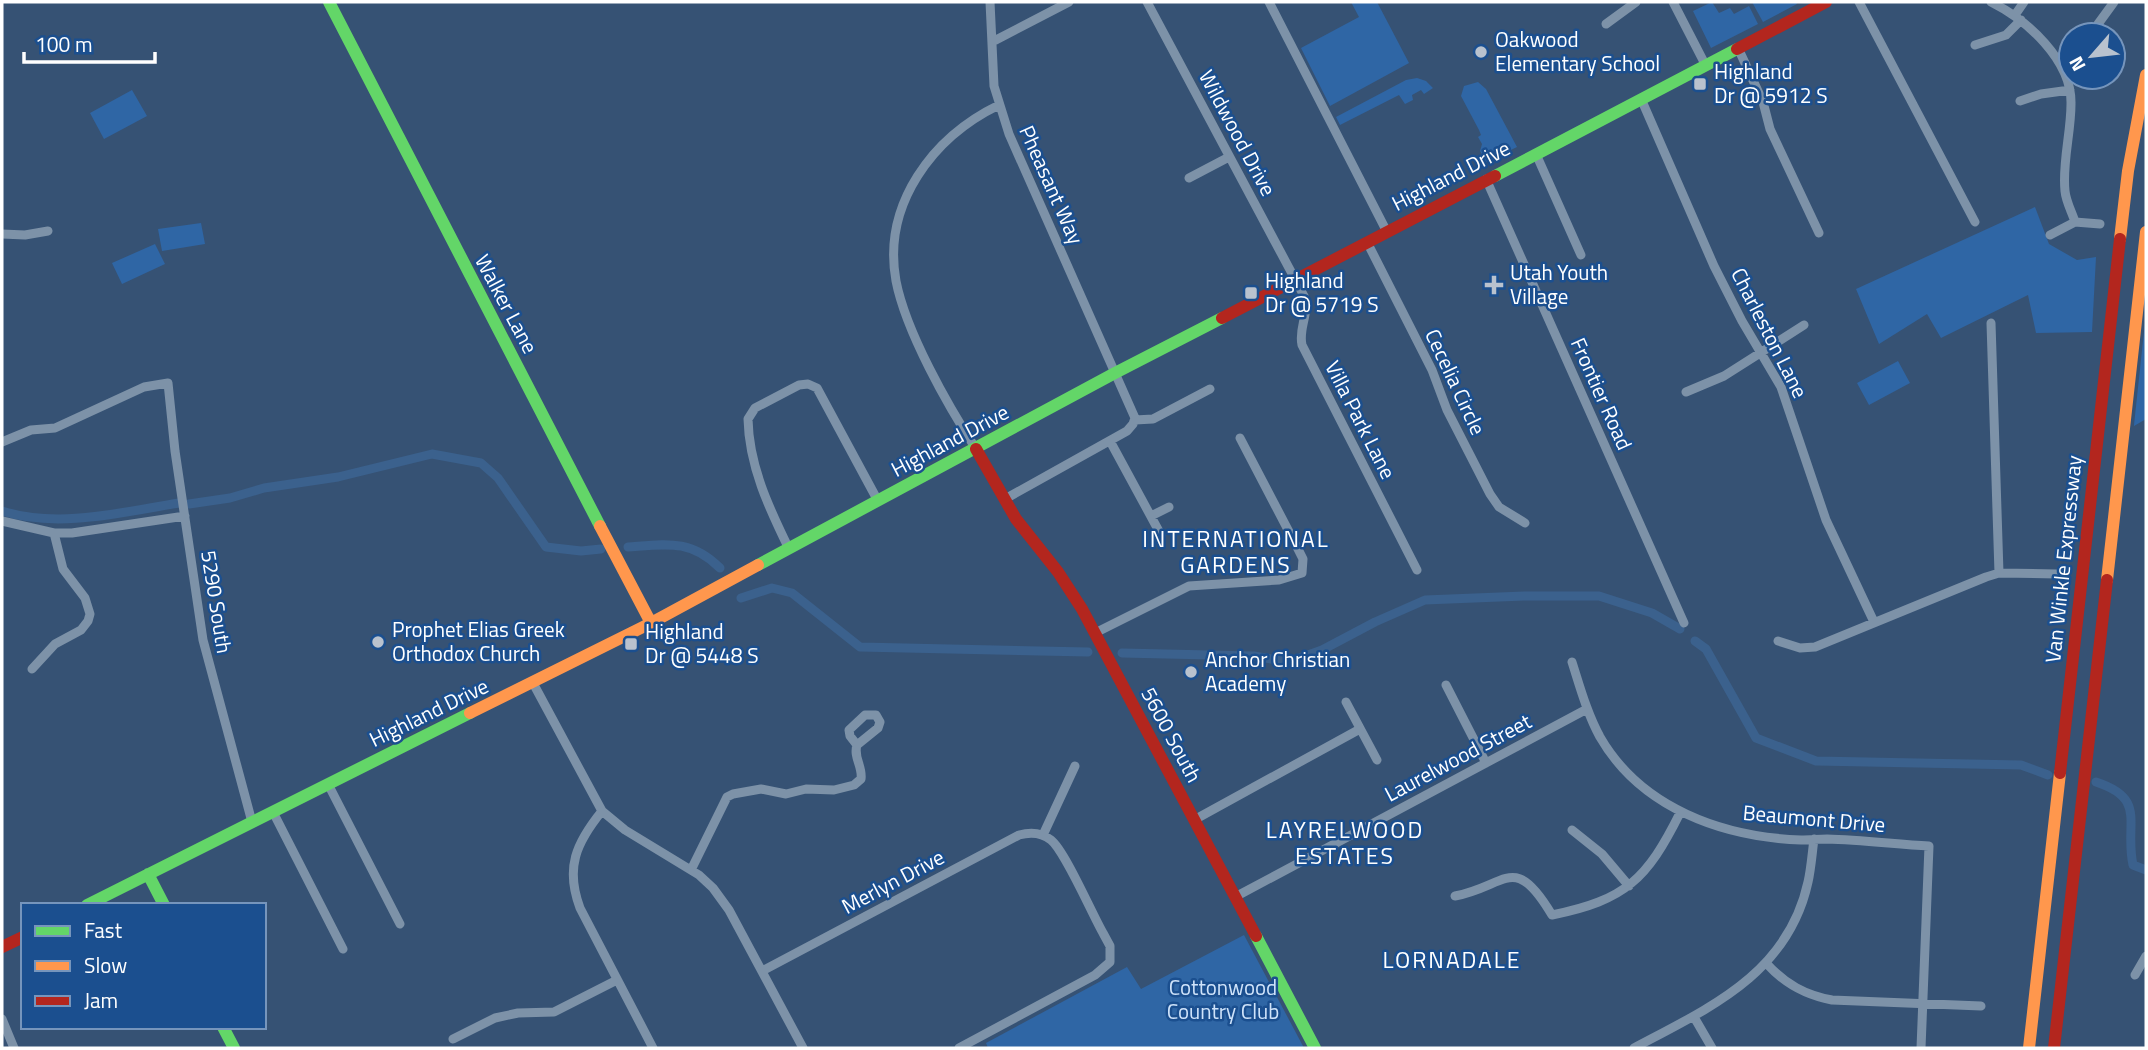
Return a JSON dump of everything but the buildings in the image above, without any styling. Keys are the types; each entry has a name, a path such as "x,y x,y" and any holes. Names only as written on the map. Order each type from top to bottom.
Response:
{"main road":[{"name":"Walker Lane","path":"329,2 651,623"},
{"name":"Highland Drive","path":"91,903 651,623 1115,373 1296,282 1367,242 1826,2"},
{"name":"Van Winkle Expressway","path":"2029,1048 2126,184 2146,75"},
{"path":"2054,1048 2146,232"},
{"name":"5600 South","path":"976,449 1024,529 1068,586 1095,633 1315,1048"},
{"path":"148,874 163,903"},
{"path":"2,947 21,937"},
{"path":"224,1029 234,1048"}],"street":[{"name":"Pheasant Way","path":"990,2 992,77 1009,134 1135,420"},
{"path":"992,41 1069,2"},
{"name":"Wildwood Drive","path":"1147,2 1296,282"},
{"path":"1269,2 1387,232"},
{"path":"1606,24 1636,2"},
{"path":"1673,2 1706,66"},
{"path":"1859,2 1975,222"},
{"path":"1991,2 2018,17 2042,39 2057,59"},
{"path":"1975,46 2006,35 2024,2"},
{"path":"2100,21 2114,2"},
{"path":"1738,48 1763,102 1770,129 1819,233"},
{"path":"2021,101 2040,94 2062,91"},
{"path":"2070,91 2065,191 2075,222"},
{"name":"Charleston Lane","path":"1642,100 1714,266 1785,398 1826,520 1874,622"},
{"path":"976,449 948,402 905,311 895,271 896,239 908,195 928,158 965,124 999,105"},
{"path":"1536,154 1581,255"},
{"path":"1189,178 1229,156"},
{"name":"Frontier Road","path":"1486,180 1684,622"},
{"path":"2050,235 2075,222 2100,224"},
{"path":"2,234 25,235 48,231"},
{"name":"Cecelia Circle","path":"1367,242 1432,370 1447,410 1490,494 1499,507 1525,523"},
{"name":"Villa Park Lane","path":"1296,282 1307,306 1300,337 1302,345 1417,570"},
{"path":"1991,323 1999,573"},
{"path":"1686,392 1716,381 1804,324"},
{"name":"5290 South","path":"2,442 31,430 55,428 144,387 168,383 203,640 252,822"},
{"path":"789,549 757,474 748,419 758,406 802,384 811,384 817,388 878,501"},
{"path":"1005,499 1129,430 1135,420 1153,419 1210,389"},
{"path":"1095,633 1189,586 1279,580 1302,573 1303,559 1240,438"},
{"path":"1110,440 1161,535"},
{"path":"2,521 54,533 72,533 184,507"},
{"path":"1151,516 1169,507"},
{"path":"32,669 55,644 81,630 90,614 85,597 63,569 54,533"},
{"path":"1778,641 1800,648 1815,647 1957,587 1999,573 2057,574"},
{"name":"Beaumont Drive","path":"1572,662 1587,709 1601,738 1625,771 1658,800 1680,813 1716,826 1798,839 1929,846 1923,1004"},
{"path":"533,683 602,811 625,830 706,881 724,902 803,1048"},
{"path":"1446,685 1486,763"},
{"path":"1346,702 1377,760"},
{"name":"Laurelwood Street","path":"1235,897 1587,709"},
{"path":"1194,820 1360,729"},
{"path":"691,870 727,797 761,789 786,794 806,789 829,790 852,786 862,776 856,753 857,745"},
{"path":"959,1048 1095,975 1110,962 1110,946 1058,847 1043,835 1074,766"},
{"path":"328,784 400,924"},
{"path":"602,811 580,843 574,859 574,892 653,1048"},
{"path":"273,812 343,949"},
{"path":"1455,896 1504,877 1520,879 1537,891 1552,915 1601,902 1629,886 1658,854 1680,813"},
{"path":"1572,830 1602,854 1629,886"},
{"name":"Merlyn Drive","path":"762,971 1019,835 1043,835"},
{"path":"1634,1048 1731,994 1767,964 1800,907 1808,883 1814,839"},
{"path":"2135,975 2146,956"},
{"path":"1767,964 1778,976 1812,996 1832,1000 1981,1006"},
{"path":"453,1039 495,1018 518,1013 554,1012 617,980"},
{"path":"1921,1048 1923,1004"},
{"path":"1694,1017 1712,1048"},
{"path":"2,1019 13,1048"}],"green space":[{"path":"1351,2 1377,2 1409,63 1330,106 1301,48 1359,17"},
{"path":"1712,2 1719,13 1730,8 1734,14 1749,6 1758,24 1711,48 1693,11"},
{"path":"1752,2 1796,2 1797,4 1763,22"},
{"path":"1417,78 1426,81 1433,88 1424,94 1421,90 1412,95 1413,100 1405,104 1399,95 1340,125 1336,117 1406,80"},
{"path":"1478,82 1486,89 1517,147 1486,162 1480,151 1482,144 1478,137 1481,135 1461,96 1464,86"},
{"path":"132,90 147,116 104,139 90,113"},
{"path":"2035,207 2049,244 2077,260 2096,257 2092,332 2036,333 2028,295 1941,338 1927,314 1879,344 1856,289"},
{"path":"201,223 205,244 162,251 158,229"},
{"path":"155,244 165,264 122,284 112,263"},
{"path":"2146,313 2146,419 2134,426 2134,425"},
{"path":"1898,361 1910,383 1869,405 1857,383"},
{"name":"Cottonwood Country Club","path":"1244,935 1304,1048 988,1048 986,1043 1127,967 1141,989"}],"waterway":[{"path":"189,504 230,498 264,488 338,477 432,454 481,463 498,478 546,547 581,551 601,549"},
{"path":"2,511 45,519 68,519 179,503"},
{"path":"628,547 678,545 699,552 720,568"},
{"path":"741,598 772,588 792,593 860,647 1088,652"},
{"path":"1122,653 1254,656 1288,662 1322,650 1425,600 1599,596 1652,613 1680,629"},
{"path":"1695,641 1706,649 1756,738 1816,761 2021,765 2048,775"},
{"path":"2096,782 2122,796 2128,805 2131,814 2133,865 2146,870"}],"traffic: fast":[{"path":"329,2 600,526"},
{"path":"1495,176 1737,49"},
{"path":"758,565 1222,318"},
{"path":"91,903 470,713"},
{"path":"148,874 163,903"},
{"path":"1256,936 1315,1048"},
{"path":"224,1029 234,1048"}],"traffic: slow":[{"path":"2120,239 2128,171 2146,75"},
{"path":"2107,580 2146,232"},
{"path":"600,526 651,623"},
{"path":"470,713 651,623 758,565"},
{"path":"2029,1048 2060,773"}],"traffic: jam":[{"path":"1737,49 1826,2"},
{"path":"1222,318 1495,176"},
{"path":"2060,773 2120,239"},
{"path":"976,449 1016,519 1058,572 1082,609 1256,936"},
{"path":"2054,1048 2107,580"},
{"path":"2,947 21,938"}],"place":[{"name":"Oakwood Elementary School","path":"1481,52"},
{"name":"Highland Dr @ 5912 S","path":"1700,84"},
{"name":"Utah Youth Village","path":"1494,285"},
{"name":"Highland Dr @ 5719 S","path":"1251,293"},
{"name":"Prophet Elias Greek Orthodox Church","path":"378,642"},
{"name":"Highland Dr @ 5448 S","path":"631,644"},
{"name":"Anchor Christian Academy","path":"1191,672"}],"district":[{"name":"INTERNATIONAL GARDENS","path":"1236,552"},
{"name":"LAYRELWOOD ESTATES","path":"1345,843"},
{"name":"LORNADALE","path":"1452,960"}]}
